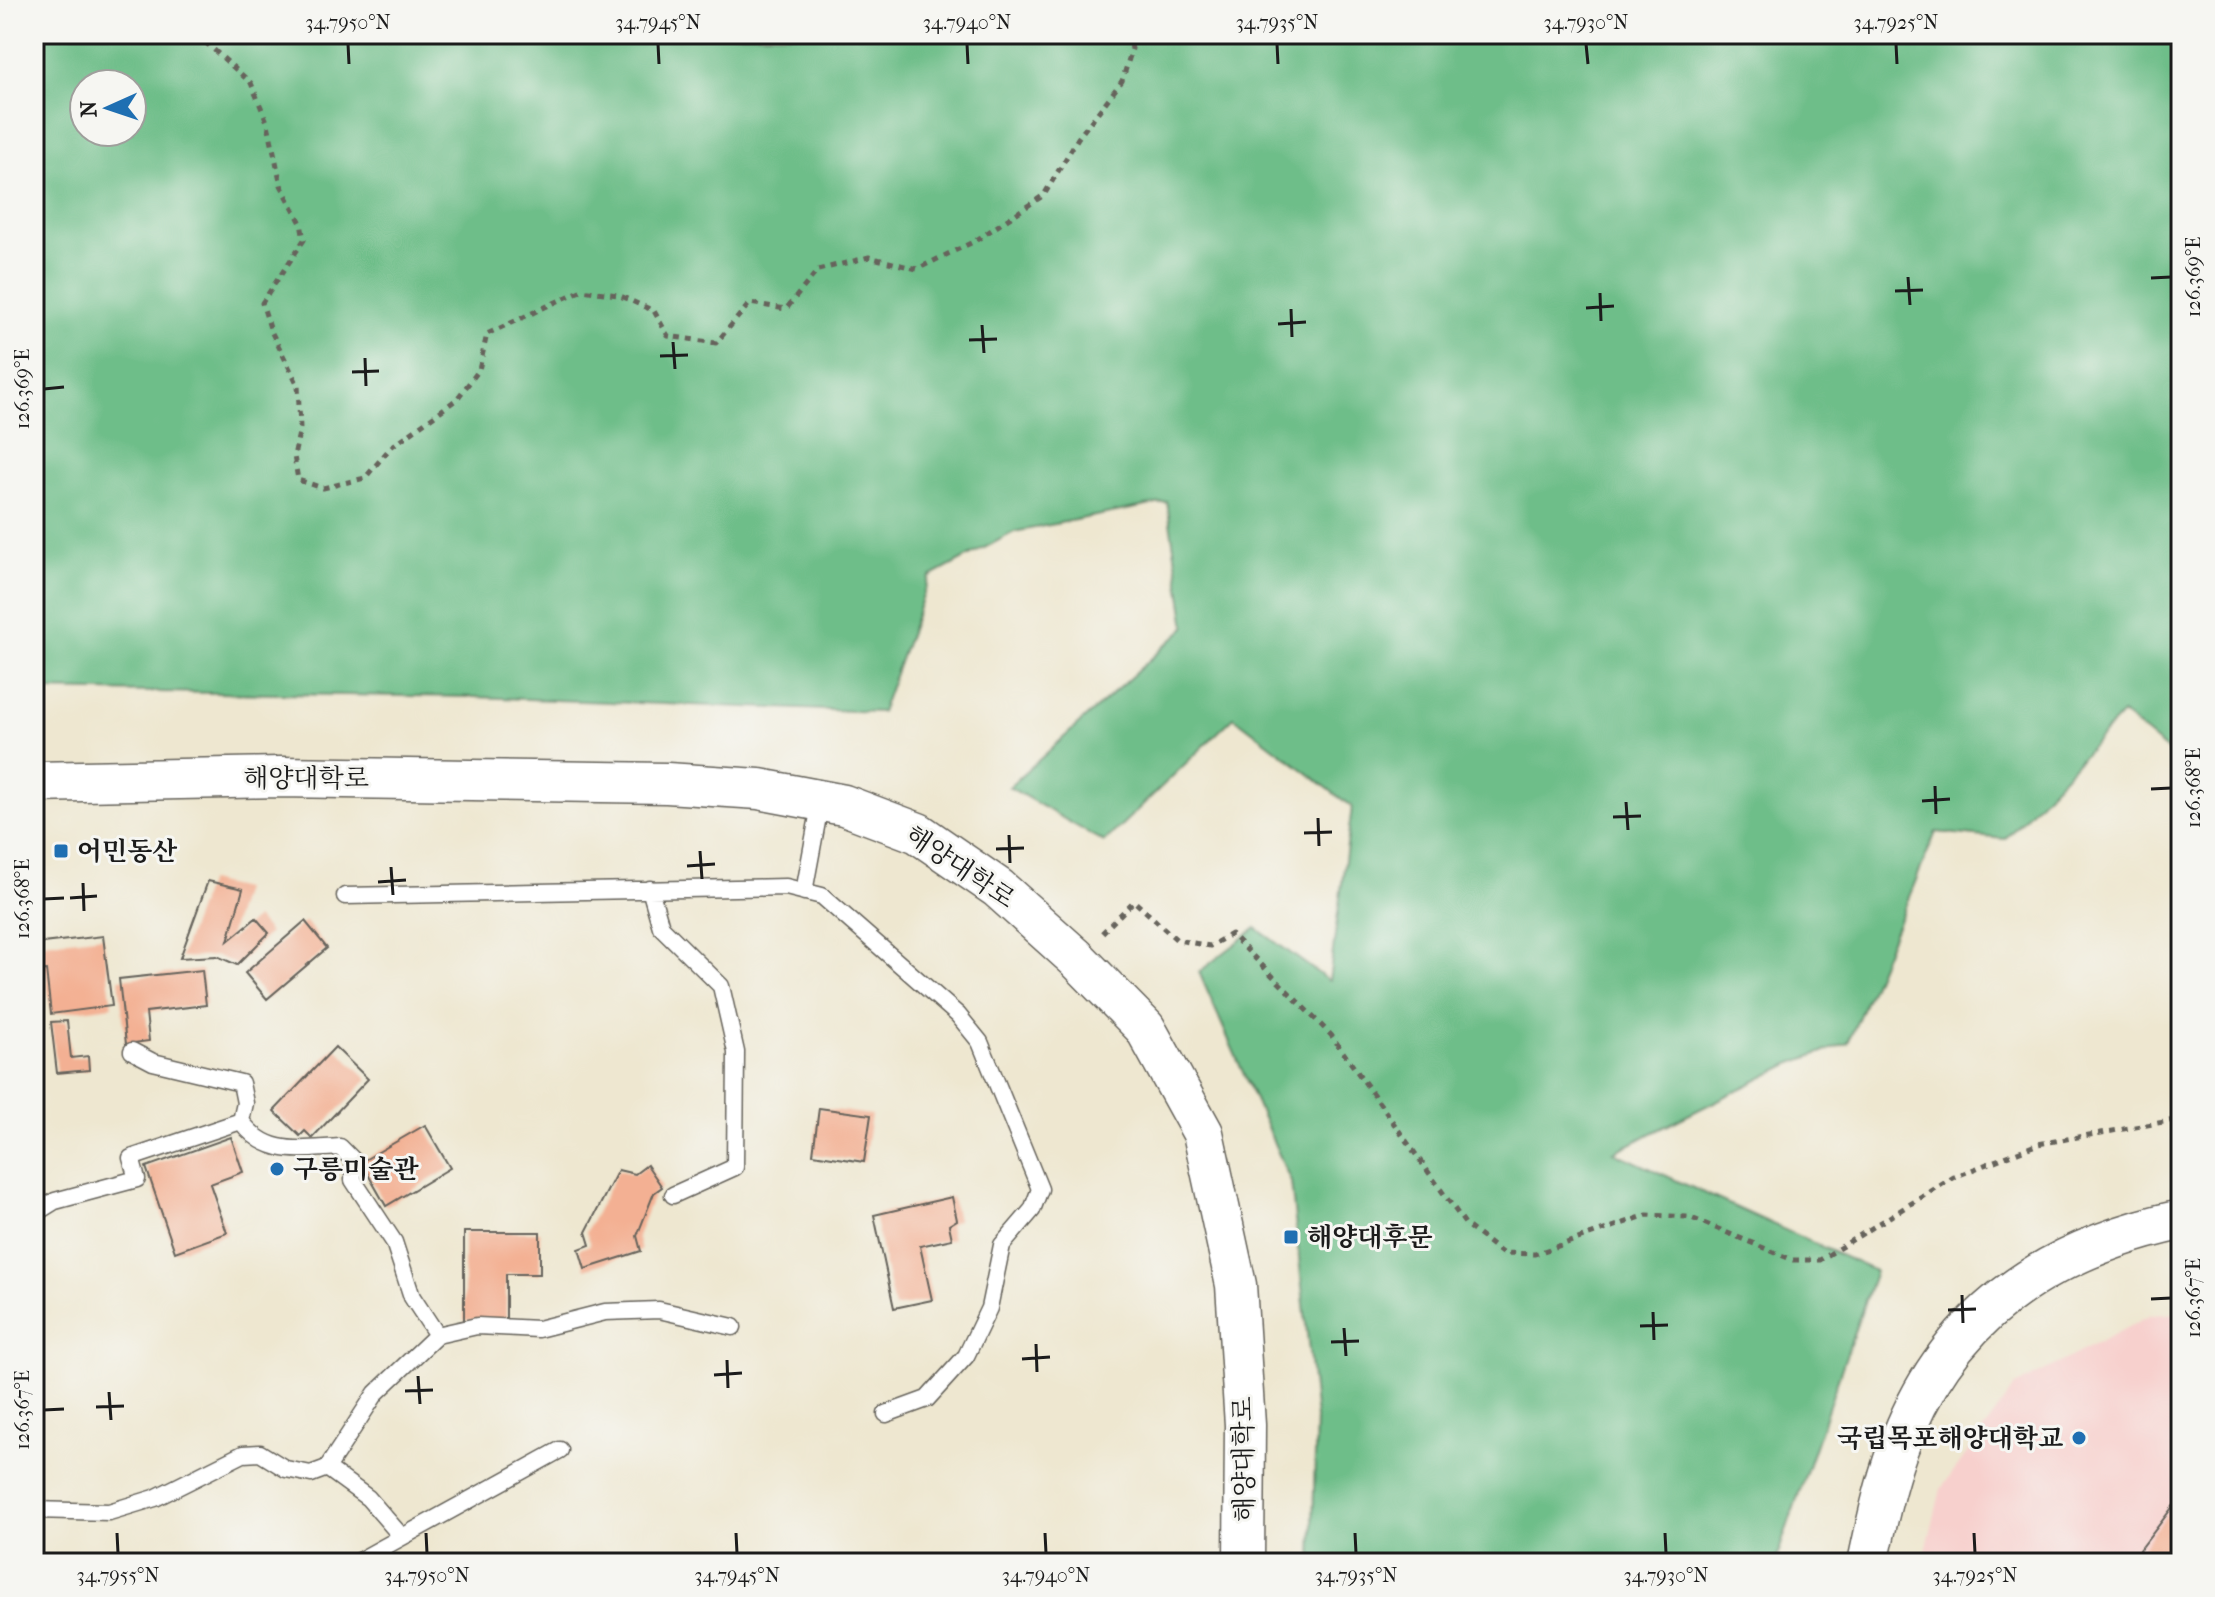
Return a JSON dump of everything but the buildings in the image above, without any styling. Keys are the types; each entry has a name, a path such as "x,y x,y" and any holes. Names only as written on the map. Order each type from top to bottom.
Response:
{"street":[{"name":"해양대학로","path":"34,782 280,777 667,783 759,789 821,800 844,805 918,833 998,888 1076,958 1145,1028 1203,1133 1236,1285 1245,1425 1244,1563"},
{"path":"1868,1563 1897,1450 1941,1365 1966,1333 1994,1305 2038,1272 2070,1255 2132,1231 2181,1220"}],"lane":[{"path":"804,892 821,800"},
{"path":"345,896 786,887 822,896 958,1015 980,1042 1040,1189 1032,1210 1002,1245 989,1308 966,1356 927,1399 886,1414"},
{"path":"650,889 661,927 692,954 721,986 736,1052 735,1167 673,1195"},
{"path":"132,1051 153,1062 241,1083 245,1103 241,1121 251,1136 278,1150 340,1147 354,1161 353,1180 394,1242 412,1297 437,1335"},
{"path":"34,1214 55,1201 137,1179 131,1158 241,1121"},
{"path":"34,1510 109,1512 155,1498 243,1454 260,1453 286,1469 311,1474 327,1468 376,1393 437,1335 477,1326 538,1329 605,1312 659,1310 733,1327"},
{"path":"355,1563 560,1450"},
{"path":"327,1468 368,1498 402,1537"}],"path":[{"path":"196,34 251,83 268,124 281,185 301,223 304,240 262,303 271,331 298,385 300,428 294,456 298,480 323,488 365,478 391,447 457,399 479,370 487,334 582,290 618,295 654,311 668,336 716,343 750,303 786,309 818,270 869,257 917,269 975,241 1044,195 1078,138 1122,81 1132,49 1129,34"},
{"path":"1076,958 1134,901 1177,940 1210,946 1231,934 1331,1035 1466,1225 1502,1253 1535,1254 1647,1215 1689,1217 1793,1260 1820,1260 1954,1177 2038,1144 2181,1119"}],"shaded area":[{"name":"국립목포해양대학교","path":"2181,1313 2181,1563 1923,1563 1941,1489 2015,1386 2151,1315"}],"green space":[{"path":"34,34 2181,34 2181,762 2122,714 2005,839 1936,832 1848,1043 1790,1064 1614,1152 1875,1271 1775,1563 1312,1563 1316,1418 1291,1182 1199,972 1256,928 1329,981 1352,807 1234,717 1104,842 1009,787 1186,627 1167,502 1014,532 930,577 881,712 474,697 34,690"}],"place":[{"name":"어민동산","path":"61,851"},
{"name":"구릉미술관","path":"277,1169"},
{"name":"해양대후문","path":"1291,1237"},
{"name":"국립목포해양대학교","path":"2079,1438"}]}
